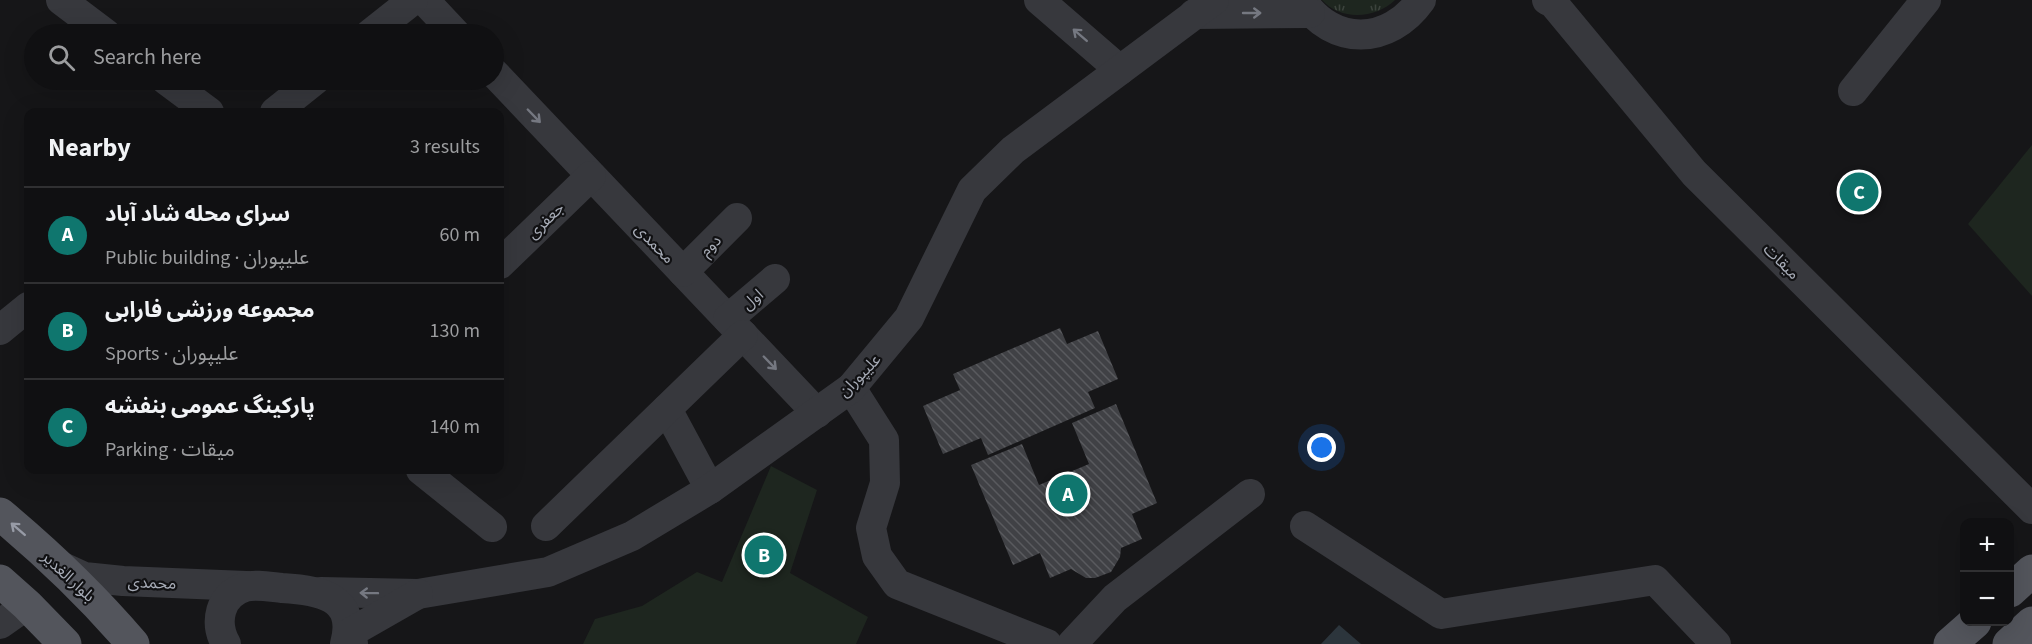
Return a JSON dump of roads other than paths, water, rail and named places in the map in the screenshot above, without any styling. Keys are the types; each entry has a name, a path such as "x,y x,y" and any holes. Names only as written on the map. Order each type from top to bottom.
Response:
{"main road":[{"name":"بلوار الغدیر","path":"0,514 96,600 133,644"},
{"path":"2014,587 2032,570"},
{"path":"0,581 65,644"},
{"path":"2009,644 2032,623"},
{"path":"1950,644 1970,626"}],"street":[{"path":"61,0 93,24"},
{"path":"382,24 412,0"},
{"path":"423,0 446,24"},
{"path":"1039,0 1120,70"},
{"path":"1853,91 1926,0"},
{"name":"میقات","path":"1551,1 1694,173 2032,509"},
{"path":"1204,7 1306,6 1328,27 1350,34 1372,34 1394,27 1421,4"},
{"name":"علیپوران","path":"418,594 548,572 632,536 711,489 851,388 909,318 972,190 1013,150 1204,7"},
{"name":"محمدی","path":"504,85 817,413"},
{"path":"180,90 204,108"},
{"path":"280,108 302,90"},
{"name":"جعفری","path":"504,260 591,176"},
{"name":"دوم","path":"682,272 737,218"},
{"name":"اول","path":"546,526 667,409 775,279"},
{"path":"0,330 24,310"},
{"path":"851,388 884,440 885,483 871,528 877,556 897,584 1047,644"},
{"path":"667,409 711,489"},
{"path":"426,474 492,527"},
{"path":"1072,644 1115,598 1250,494"},
{"path":"1305,526 1441,614 1655,580 1716,644"},
{"name":"محمدی","path":"60,566 84,576 123,581 246,586 321,592 418,594"},
{"path":"226,644 221,636 218,623 220,611 235,591 246,586"},
{"path":"321,592 332,598 341,608 346,620 349,641 418,594"},
{"path":"0,624 27,605"}],"place":[{"name":"پارکینگ عمومی بنفشه","path":"1859,192"},
{"name":"سرای محله شاد آباد","path":"1068,494"},
{"name":"مجموعه ورزشی فارابی","path":"764,555"}]}
